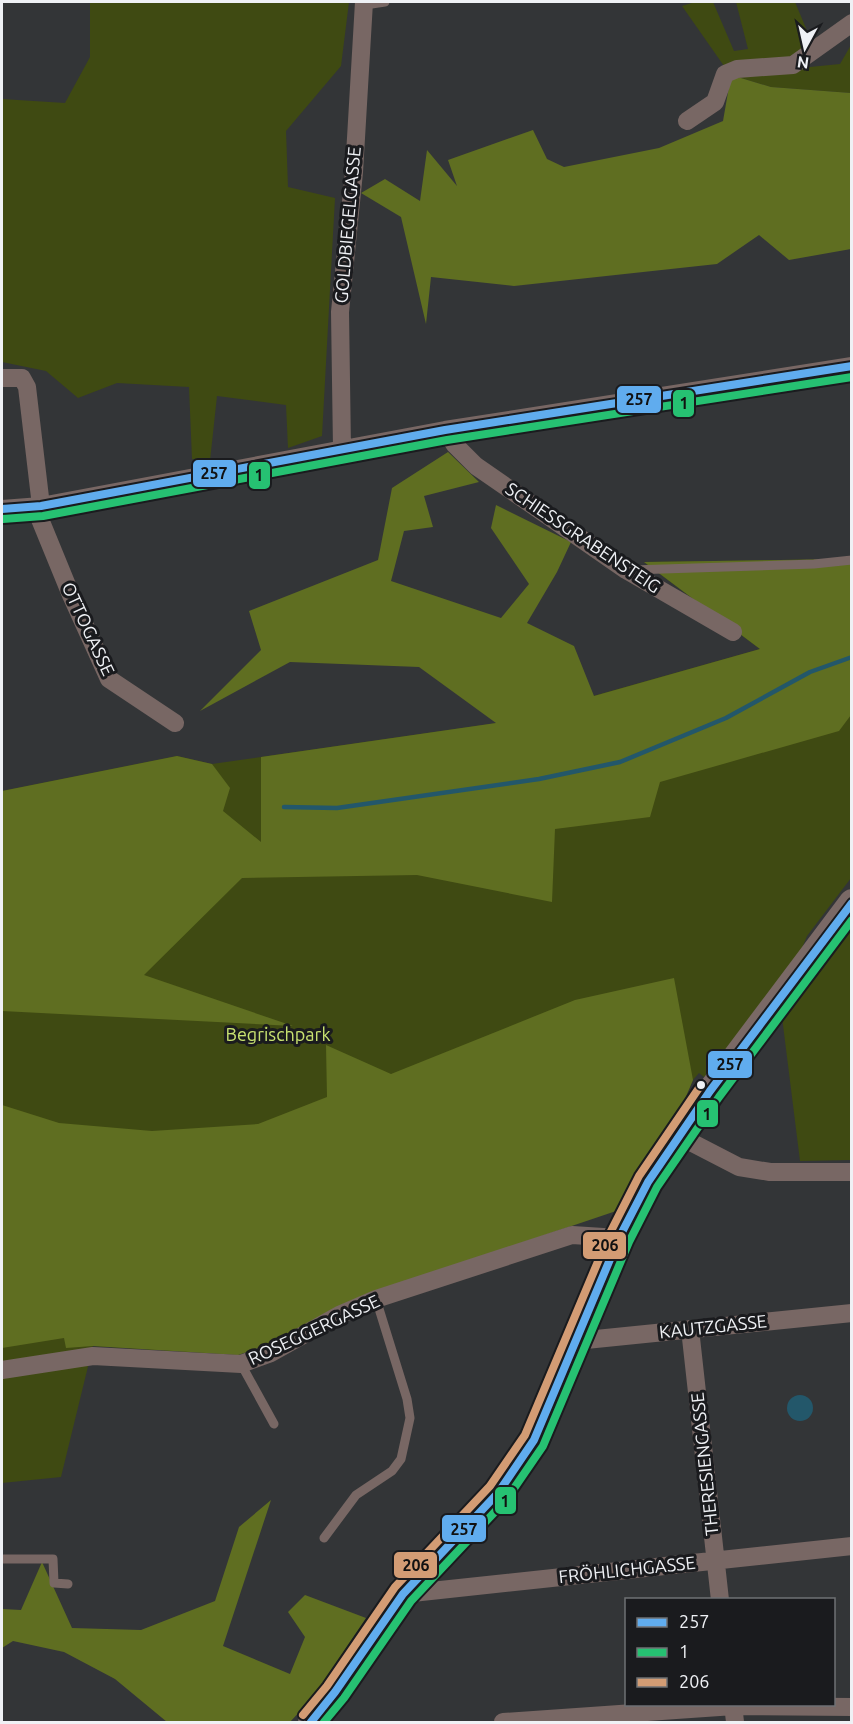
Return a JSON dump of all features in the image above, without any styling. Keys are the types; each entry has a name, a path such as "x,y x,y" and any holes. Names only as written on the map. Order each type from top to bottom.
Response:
{"street":[{"name":"GOLDBIEGELGASSE","path":"342,449 340,312 354,172 365,3"},
{"path":"687,121 715,102 725,74 737,69 793,65 852,23"},
{"path":"2,509 38,506 445,430 852,366"},
{"name":"OTTOGASSE","path":"2,378 22,378 27,387 38,506 71,595 109,679 175,723"},
{"name":"SCHIESSGRABENSTEIG","path":"445,430 455,445 476,466 626,570 733,632"},
{"path":"311,1722 335,1692 403,1594 498,1492 534,1440 619,1238 648,1182 710,1091 852,902"},
{"path":"680,1136 738,1167 770,1172 852,1172"},
{"name":"ROSEGGERGASSE","path":"2,1370 93,1356 242,1364 271,1353 339,1315 376,1299 572,1235 619,1238"},
{"name":"KAUTZGASSE","path":"576,1341 852,1313"},
{"name":"THERESIENGASSE","path":"690,1329 720,1598"},
{"name":"FRÖHLICHGASSE","path":"403,1594 852,1546"},
{"path":"502,1722 852,1707"}],"lane":[{"path":"365,3 385,2"},
{"path":"626,570 814,564 852,560"},
{"path":"324,1538 356,1495 392,1472 401,1460 410,1418 376,1299"},
{"path":"242,1364 273,1424"},
{"path":"2,1558 53,1559 54,1583 68,1584"}],"green space":[{"path":"90,2 349,2 341,66 286,131 288,187 335,198 322,436 288,448 286,405 217,396 210,461 192,459 189,387 117,383 78,398 46,371 2,362 2,99 65,103 90,57"},
{"path":"695,2 713,2 734,51 748,49 736,2 795,2 813,45 792,60 724,66 682,6"},
{"path":"851,45 851,93 771,87 731,75 840,64"},
{"path":"731,75 771,87 851,93 851,249 789,260 759,235 717,264 514,286 431,277 426,324 401,217 361,193 385,179 420,201 427,150 457,186 448,160 533,130 547,159 564,167 659,148 723,121"},
{"path":"448,452 479,482 424,496 433,527 404,531 391,581 501,618 529,584 491,528 496,505 571,542 557,572 527,623 574,646 594,696 760,649 644,562 851,559 851,715 839,731 660,782 650,817 555,829 552,902 417,875 242,878 144,975 293,1026 2,1011 2,791 177,756 212,764 230,788 223,811 261,842 261,757 496,723 419,667 290,662 200,711 261,650 249,611 378,560 392,488"},
{"name":"Begrischpark","path":"851,559 851,878 807,936 799,955 730,1053 704,1077 699,1073 693,1080 672,1129 361,1297 238,1355 93,1346 61,1477 2,1483 2,791 177,756 212,764 497,723 760,649 644,562"},
{"path":"851,924 851,1160 800,1161 782,1017"},
{"path":"674,978 693,1080 672,1129 625,1208 361,1297 268,1345 238,1355 93,1346 66,1348 64,1338 2,1348 2,1105 59,1123 152,1131 258,1124 327,1097 326,1045 391,1074 575,1000"},
{"path":"271,1500 223,1646 290,1674 305,1637 288,1612 305,1595 366,1618 315,1695 290,1722 167,1722 115,1679 64,1652 13,1641 2,1648 2,1609 21,1610 42,1562 72,1628 141,1630 215,1601 239,1527"}],"water":[{"path":"800,1395 809,1399 813,1408 809,1417 800,1421 791,1417 787,1408 791,1399"}],"waterway":[{"path":"284,807 337,808 539,779 620,762 726,718 810,672 852,657"}],"transit line":[{"name":"257","path":"2,509 41,506 445,430 852,366"},
{"name":"1","path":"3,519 43,516 447,440 852,377"},
{"name":"257","path":"311,1722 335,1692 403,1594 498,1493 534,1440 619,1238 648,1182 710,1091 852,903"},
{"name":"1","path":"324,1722 344,1698 411,1601 506,1500 543,1446 629,1242 657,1187 719,1097 852,920"},
{"name":"206","path":"303,1715 327,1686 395,1587 490,1486 525,1435 610,1233 639,1176 701,1085"}]}
